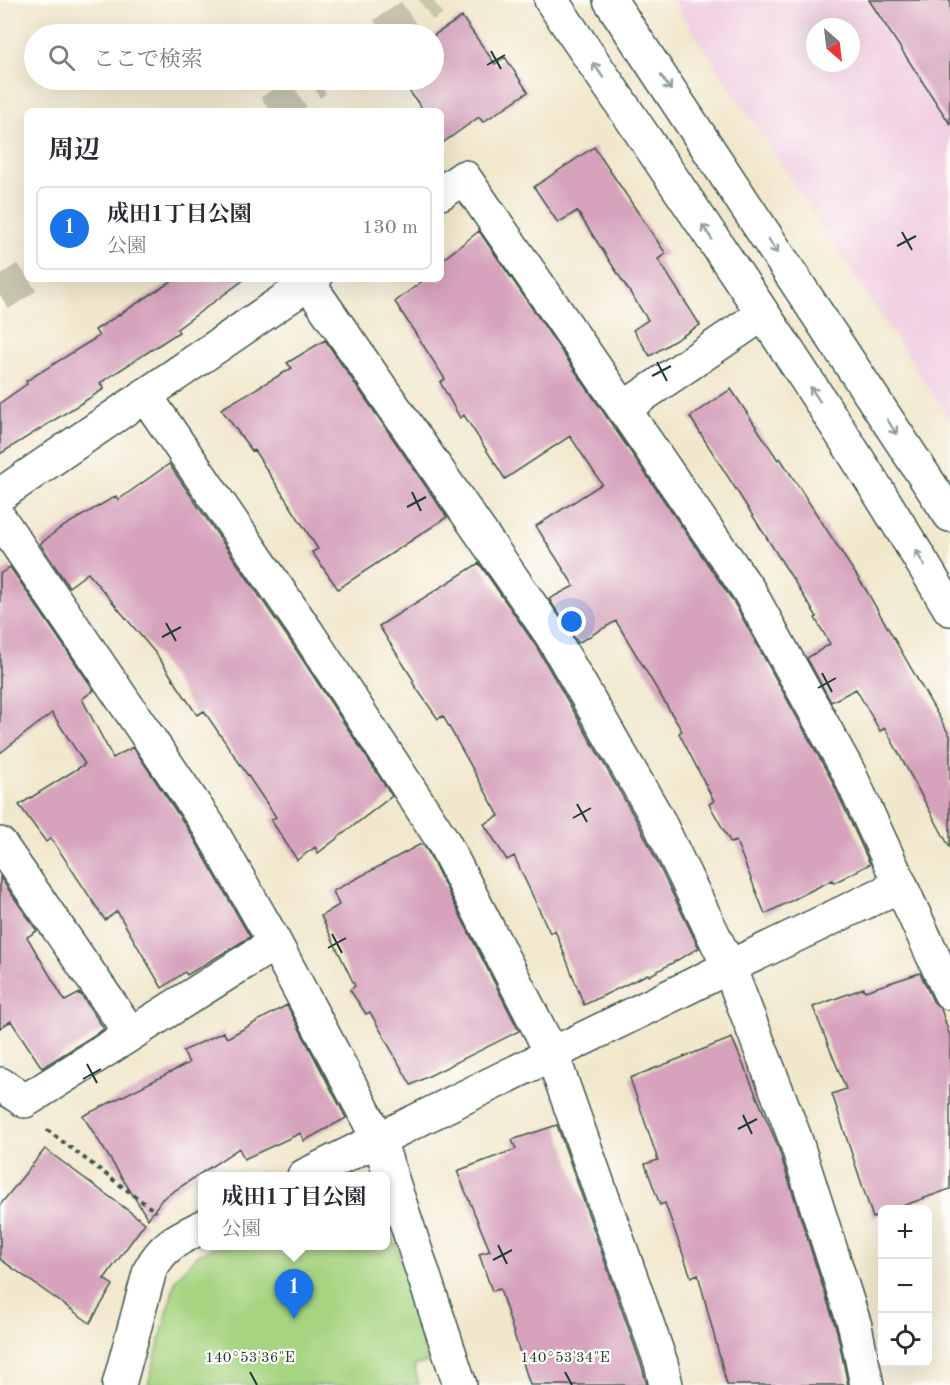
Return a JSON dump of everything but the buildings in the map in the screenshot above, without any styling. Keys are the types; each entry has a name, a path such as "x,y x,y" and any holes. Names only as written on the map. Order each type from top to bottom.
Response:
{"street":[{"path":"551,0 892,510 950,609"},
{"path":"610,0 950,515"},
{"path":"444,191 464,177 749,591 848,771 950,993"},
{"path":"0,495 311,282"},
{"path":"313,282 552,636 656,816 729,967 795,1138 855,1326 867,1385"},
{"path":"624,408 763,314"},
{"path":"145,395 307,632 443,841 552,1054 661,1363 666,1385"},
{"path":"0,519 208,825 275,944 379,1140 390,1172"},
{"path":"0,844 131,1034"},
{"path":"312,1172 901,885"},
{"path":"12,1093 131,1034 275,944"},
{"path":"390,1173 460,1385"},
{"path":"119,1385 150,1270 157,1256 167,1246 198,1229"}],"path":[{"path":"12,1093 38,1123 162,1215"}],"shaded area":[{"path":"672,0 950,0 950,421 903,349"}],"green space":[{"path":"390,1229 437,1359 414,1366 419,1385 148,1385 176,1279 197,1255 208,1250 390,1250"}],"tunnel":[{"path":"398,24 433,0"},
{"path":"275,108 302,90"},
{"path":"0,295 24,279"}],"place":[{"name":"成田1丁目公園","path":"294,1319"}]}
